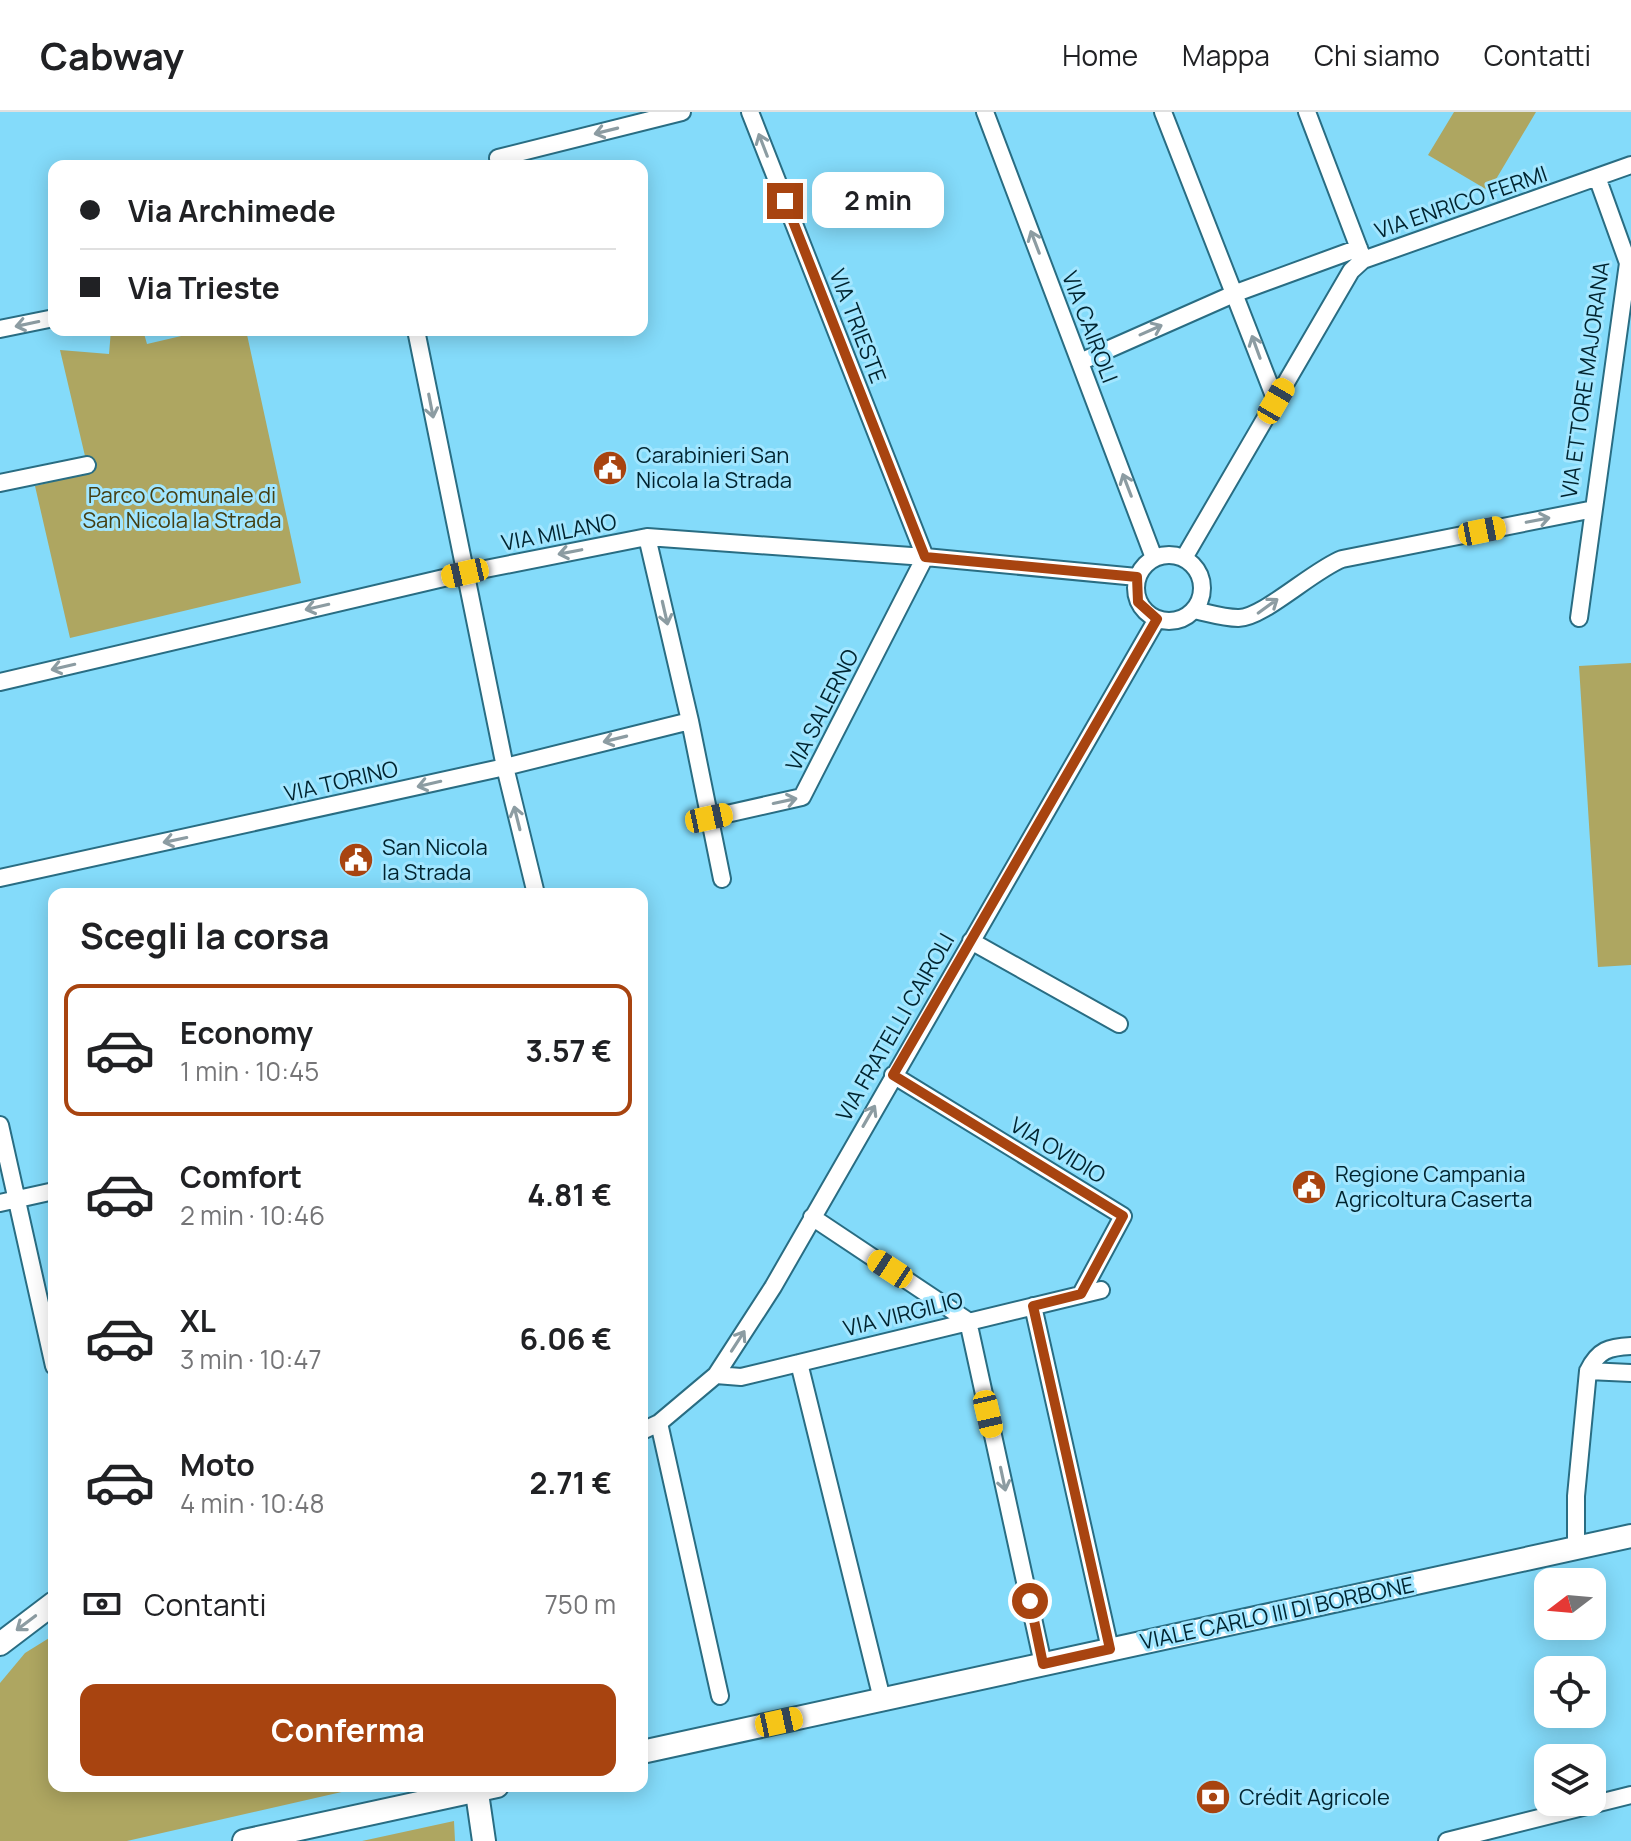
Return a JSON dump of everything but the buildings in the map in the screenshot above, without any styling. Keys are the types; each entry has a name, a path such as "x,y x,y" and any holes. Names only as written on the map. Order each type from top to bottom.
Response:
{"main road":[{"name":"VIALE CARLO III DI BORBONE","path":"648,1751 1631,1536"},
{"path":"0,1644 48,1608"},
{"path":"244,1841 462,1792"},
{"path":"484,1792 484,1841"}],"street":[{"path":"498,160 682,112"},
{"name":"VIA TRIESTE","path":"750,112 925,557"},
{"name":"VIA CAIROLI","path":"985,112 1154,558"},
{"path":"1163,112 1276,401"},
{"path":"1080,362 1236,293 1361,254 1307,112"},
{"name":"VIA ENRICO FERMI","path":"1184,558 1361,254 1631,165"},
{"name":"VIA ETTORE MAJORANA","path":"1579,618 1628,263 1597,177"},
{"path":"0,329 48,319"},
{"path":"417,336 505,767 535,888"},
{"path":"0,483 87,465"},
{"name":"VIA ETTORE MAJORANA","path":"1194,610 1240,619 1258,614 1322,567 1342,559 1594,509"},
{"path":"647,537 690,721 722,879"},
{"name":"VIA MILANO","path":"0,682 465,573 647,537 925,557 1137,577"},
{"path":"1169,555 1184,558 1200,576 1202,588 1194,610 1177,621 1157,619 1138,602 1137,577 1154,558 1169,555"},
{"name":"VIA SALERNO","path":"709,818 802,797 925,557"},
{"name":"VIA FRATELLI CAIROLI","path":"648,1428 659,1423 716,1375 773,1287 1157,619"},
{"name":"VIA TORINO","path":"0,878 505,767 690,721"},
{"path":"971,941 1119,1024"},
{"name":"VIA OVIDIO","path":"893,1075 1123,1216 1081,1294"},
{"path":"0,1125 8,1202 48,1345"},
{"path":"8,1202 48,1192"},
{"path":"812,1217 968,1321 1043,1664"},
{"name":"VIA VIRGILIO","path":"716,1375 741,1377 1101,1290"},
{"path":"1033,1306 1110,1649"},
{"path":"1576,1548 1576,1496 1588,1371 1596,1355 1611,1347 1631,1346"},
{"path":"799,1363 882,1699"},
{"path":"1588,1371 1631,1373"},
{"path":"659,1423 720,1696"},
{"path":"1447,1841 1631,1795"}],"green space":[{"path":"1454,112 1536,112 1489,191 1428,155"},
{"name":"Parco Comunale di San Nicola la Strada","path":"110,336 145,336 147,344 181,336 247,336 301,583 70,638 35,486 89,473 60,350 109,354"},
{"path":"1631,663 1631,965 1598,967 1579,666"},
{"path":"48,1639 48,1792 342,1792 127,1841 0,1841 0,1683 25,1653"},
{"path":"454,1821 455,1841 362,1841"}],"place":[{"name":"Carabinieri San Nicola la Strada","path":"610,468"},
{"name":"San Nicola la Strada","path":"356,860"},
{"name":"Regione Campania Agricoltura Caserta","path":"1309,1187"},
{"name":"Crédit Agricole","path":"1213,1797"}],"route":[{"path":"785,201 925,557 1137,577 1135,589 1138,602 1157,619 893,1075 1123,1216 1081,1294 1033,1306 1110,1649 1043,1664 1030,1601"}]}
